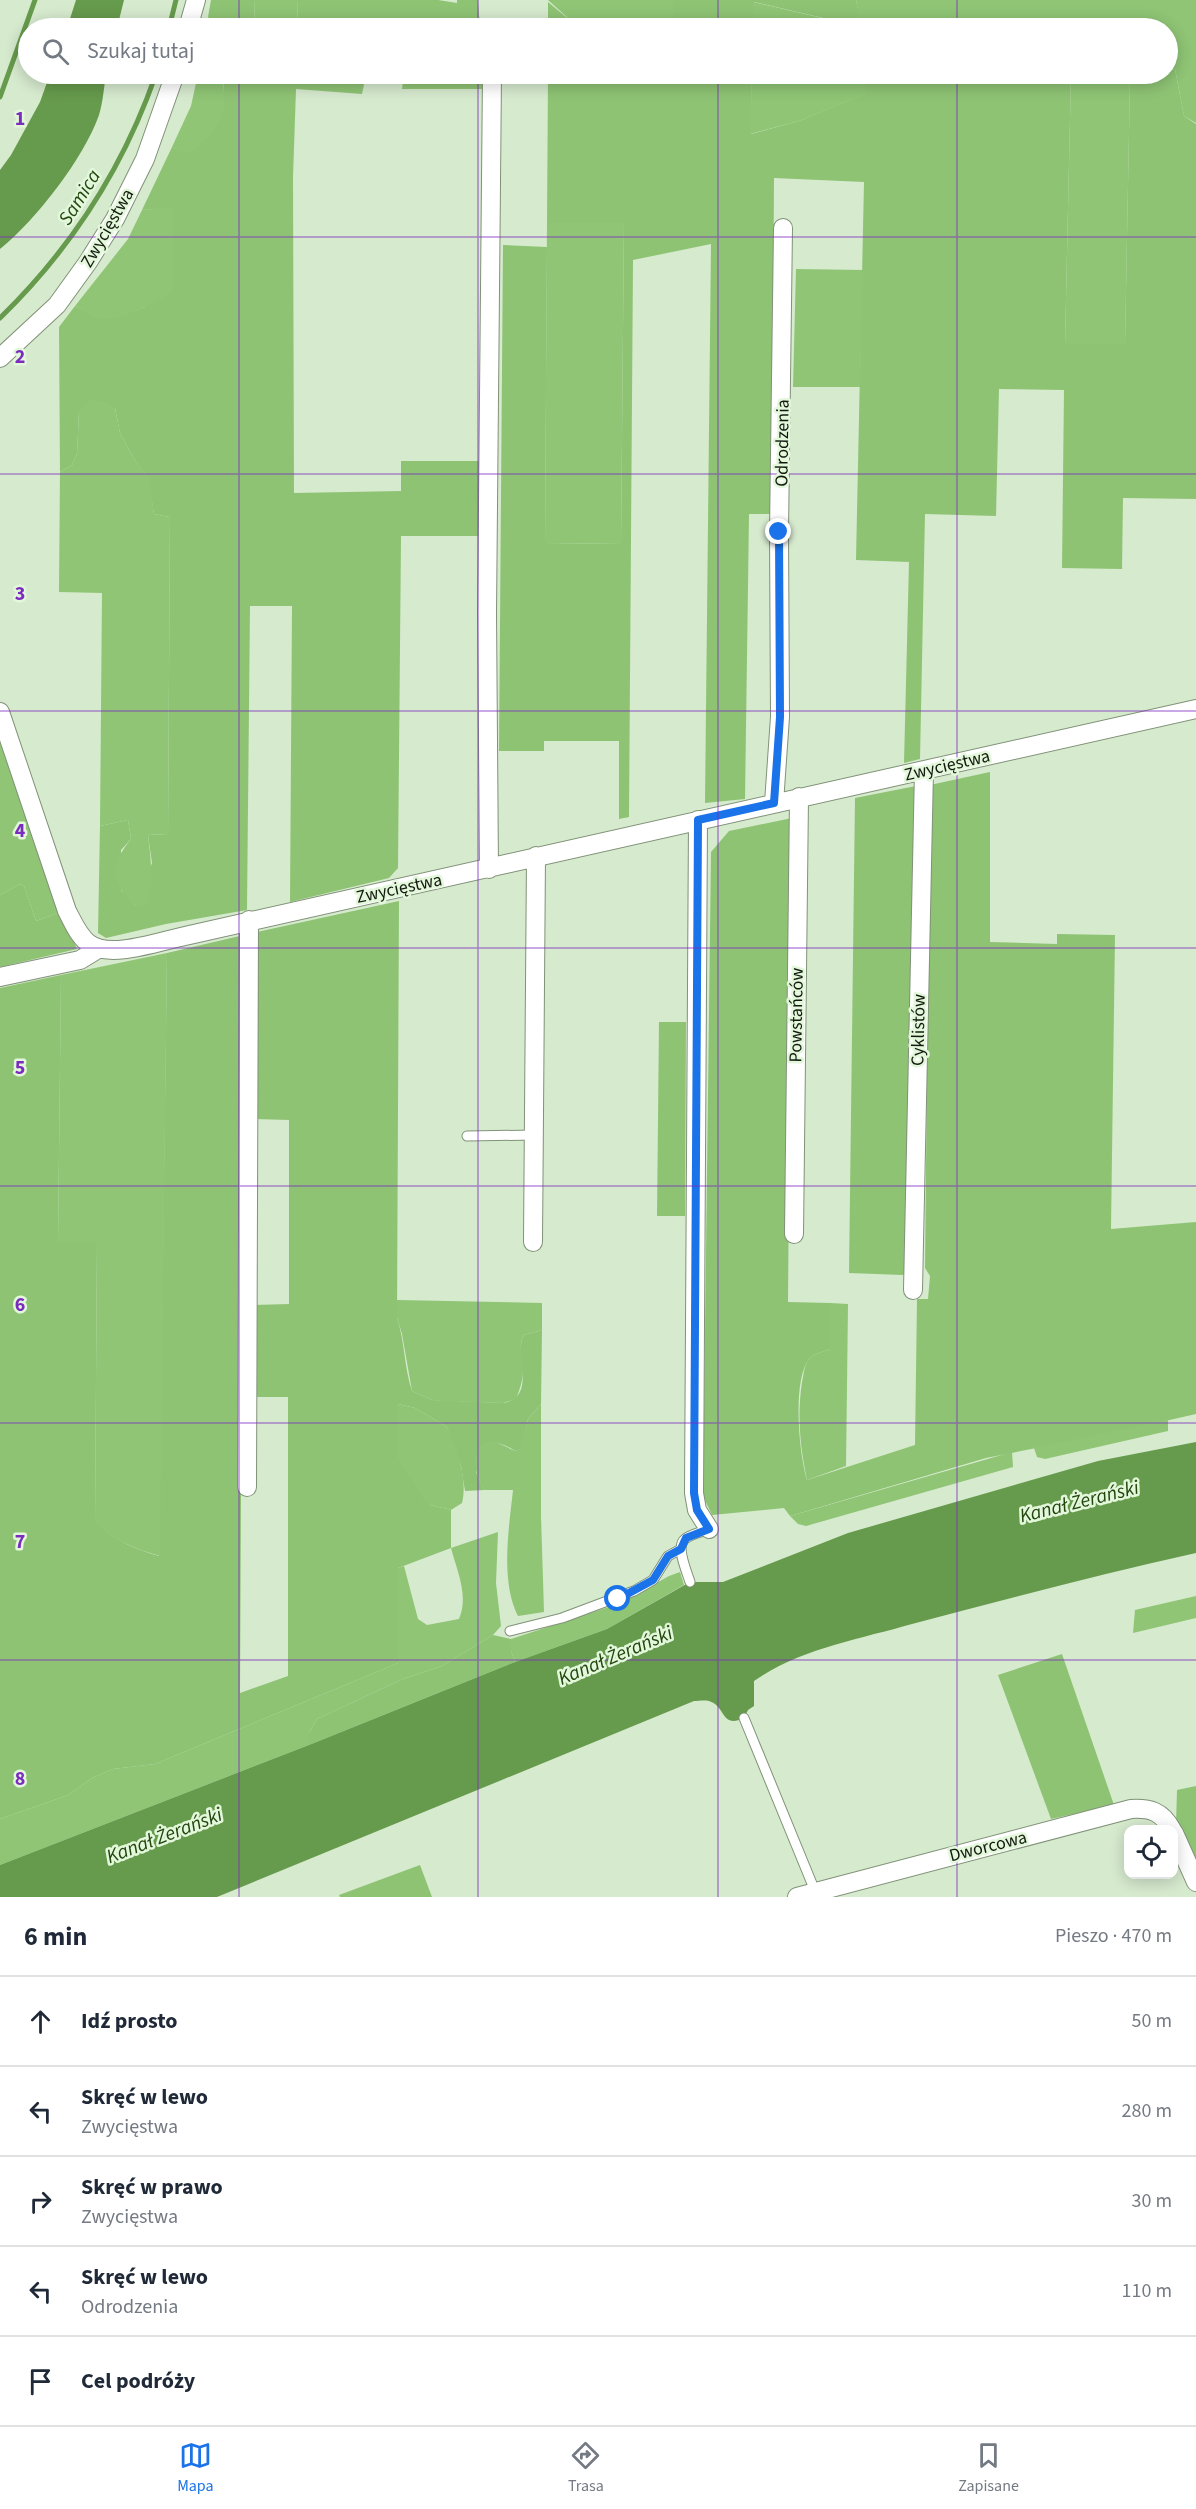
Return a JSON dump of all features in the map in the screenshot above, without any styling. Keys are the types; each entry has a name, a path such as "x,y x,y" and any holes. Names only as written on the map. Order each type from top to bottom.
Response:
{"street":[{"path":"190,18 195,0"},
{"name":"Zwycięstwa","path":"0,358 57,305 115,219 145,159 171,84"},
{"path":"489,869 487,613 492,84"},
{"name":"Odrodzenia","path":"774,803 780,717 779,532 783,392 783,228"},
{"name":"Zwycięstwa","path":"0,977 80,960 98,949 119,950 1196,709"},
{"path":"0,712 67,911 77,930 88,943 98,949"},
{"name":"Cyklistów","path":"913,1290 924,770"},
{"name":"Powstańców","path":"794,1234 799,797"},
{"path":"698,820 694,1493 697,1510 709,1529"},
{"path":"533,1242 536,856"},
{"path":"247,1487 249,920"},
{"name":"Dworcowa","path":"797,1897 1131,1809 1152,1809 1167,1820 1169,1825"},
{"name":"Dworcowa","path":"1178,1844 1196,1882"}],"lane":[{"path":"467,1136 535,1135"},
{"path":"510,1631 562,1618 634,1591 653,1580 668,1556 681,1549 686,1538 709,1529"},
{"path":"681,1549 690,1582"},
{"path":"744,1719 815,1891"}],"shaded area":[{"path":"211,0 254,0 255,18 208,17"},
{"path":"254,0 298,0 297,18 255,18"},
{"path":"298,0 438,0 457,3 457,0 478,0 479,18 297,18"},
{"path":"548,0 673,0 673,18 568,18"},
{"path":"673,0 856,0 860,18 823,18 754,2 753,18 673,18"},
{"path":"856,0 1196,0 1196,123 1184,116 1178,84 1178,18 859,18"},
{"path":"548,2 567,18 548,18"},
{"path":"753,2 822,18 753,18"},
{"path":"196,84 224,84 223,111 219,122 202,143 186,154 172,147 191,106"},
{"path":"224,84 364,84 362,94 296,89 293,177 294,493 401,491 401,461 481,461 481,536 401,536 398,868 389,878 290,902 292,606 250,606 247,910 166,924 106,938 98,933 100,826 128,820 131,839 121,850 121,890 136,906 152,863 148,835 168,834 170,517 154,514 148,477 136,462 120,433 115,408 79,411 77,454 72,465 60,472 59,327 75,306 103,317 117,316 145,307 173,208 142,210 172,147 186,153 204,138 217,121 224,102"},
{"path":"403,84 483,84 483,89 402,89"},
{"path":"548,84 752,84 751,134 799,121 865,94 866,84 1071,84 1065,343 1125,344 1130,84 1178,84 1184,116 1196,124 1196,499 1123,498 1122,569 1062,568 1064,390 999,389 996,516 925,514 920,759 904,763 909,562 856,560 864,182 774,178 772,514 749,514 745,799 705,803 711,244 633,260 629,817 619,819 619,741 544,741 544,751 499,751 503,245 547,247 545,543 621,544 624,223 547,223"},
{"path":"752,84 866,84 866,94 799,121 750,134"},
{"path":"1071,84 1130,84 1125,344 1065,344"},
{"path":"173,207 173,292 138,310 109,319 91,316 75,306 128,239 142,210"},
{"path":"624,222 621,544 545,543 547,223"},
{"path":"796,269 863,270 860,387 793,387"},
{"path":"90,400 102,401 115,408 120,433 136,462 149,477 154,514 170,517 168,834 148,835 151,880 146,906 136,906 127,898 117,882 116,865 131,839 128,820 100,826 102,593 59,592 60,472 72,465 77,454 79,411"},
{"path":"0,733 61,912 36,921 24,886 20,884 0,895"},
{"path":"990,772 990,942 1057,944 1057,934 1115,935 1111,1229 1196,1222 1196,1414 986,1458 790,1516 784,1508 712,1515 703,1496 711,852 729,831 792,818 788,1302 830,1303 830,1349 809,1359 800,1384 800,1436 807,1480 915,1445 917,1299 928,1299 930,1276 925,1268 930,785"},
{"path":"916,786 909,1270 903,1275 849,1273 855,798"},
{"path":"20,884 24,886 36,921 61,912 77,949 0,967 0,895"},
{"path":"399,901 397,1318 409,1382 412,1391 432,1400 503,1403 514,1399 520,1392 522,1384 521,1343 524,1335 542,1330 541,1404 528,1419 521,1449 515,1451 494,1442 481,1446 476,1472 484,1490 465,1491 461,1466 447,1427 415,1408 398,1404 407,1472 430,1505 451,1510 451,1548 398,1568 398,1663 155,1764 113,1769 92,1778 68,1795 0,1819 0,988 61,975 58,1242 97,1242 95,1521 125,1543 159,1556 167,953 244,935 240,1693 288,1676 288,1397 252,1397 253,1305 289,1304 289,1120 254,1119 257,932"},
{"path":"167,953 160,1556 125,1543 95,1522 97,1243 58,1242 61,975"},
{"path":"659,1022 686,1022 685,1216 657,1216"},
{"path":"397,1300 542,1303 542,1330 524,1335 522,1339 523,1373 516,1399 503,1403 442,1401 432,1400 412,1391 397,1318"},
{"path":"830,1303 848,1304 846,1466 807,1480 800,1431 802,1382 809,1359 830,1349"},
{"path":"398,1404 415,1408 447,1427 458,1455 464,1484 462,1503 451,1510 430,1505 424,1500 397,1456"},
{"path":"541,1404 544,1612 518,1616 512,1602 507,1571 513,1490 484,1490 476,1470 475,1458 481,1446 487,1441 494,1441 515,1451 520,1449 528,1419"},
{"path":"1168,1420 1168,1431 1045,1459 1037,1457 1034,1448"},
{"path":"1012,1452 1013,1467 806,1526 798,1524 790,1516"},
{"path":"498,1532 496,1583 501,1626 493,1635 442,1666 403,1679 317,1719 309,1733 309,1745 0,1865 0,1819 68,1795 92,1778 113,1769 155,1764 398,1663 398,1568 404,1566 418,1619 427,1625 459,1619 463,1601 462,1592 451,1548"},
{"path":"680,1572 684,1585 607,1629 515,1662 511,1651 511,1639 621,1603"},
{"path":"1196,1596 1196,1618 1133,1633 1135,1610"},
{"path":"493,1635 511,1639 511,1651 515,1662 309,1745 309,1733 317,1719 403,1679 442,1666"},
{"path":"1062,1654 1114,1805 1051,1819 998,1675"},
{"path":"1196,1786 1196,1863 1176,1824 1177,1790"},
{"path":"420,1865 432,1897 340,1897 339,1895"}],"water":[{"path":"76,0 124,0 120,18 70,18"},
{"path":"46,84 104,84 99,115 71,169 29,222 0,249 0,170 11,155 40,102"},
{"name":"Kanał Żerański","path":"1196,1442 1196,1553 1019,1596 810,1653 754,1681 754,1706 748,1710 744,1718 737,1721 727,1719 714,1704 707,1701 694,1701 217,1897 0,1897 0,1865 515,1662 607,1629 690,1582 723,1582 848,1533 1098,1461"}],"waterway":[{"path":"29,18 35,0"},
{"name":"Samica","path":"172,18 176,0"},
{"path":"0,97 18,47"},
{"name":"Samica","path":"0,318 50,264 93,205 128,142 152,84"}],"route":[{"path":"618,1599 653,1580 668,1556 681,1549 682,1542 686,1538 709,1529 697,1510 694,1493 698,820 774,803 780,717 779,532"}]}
